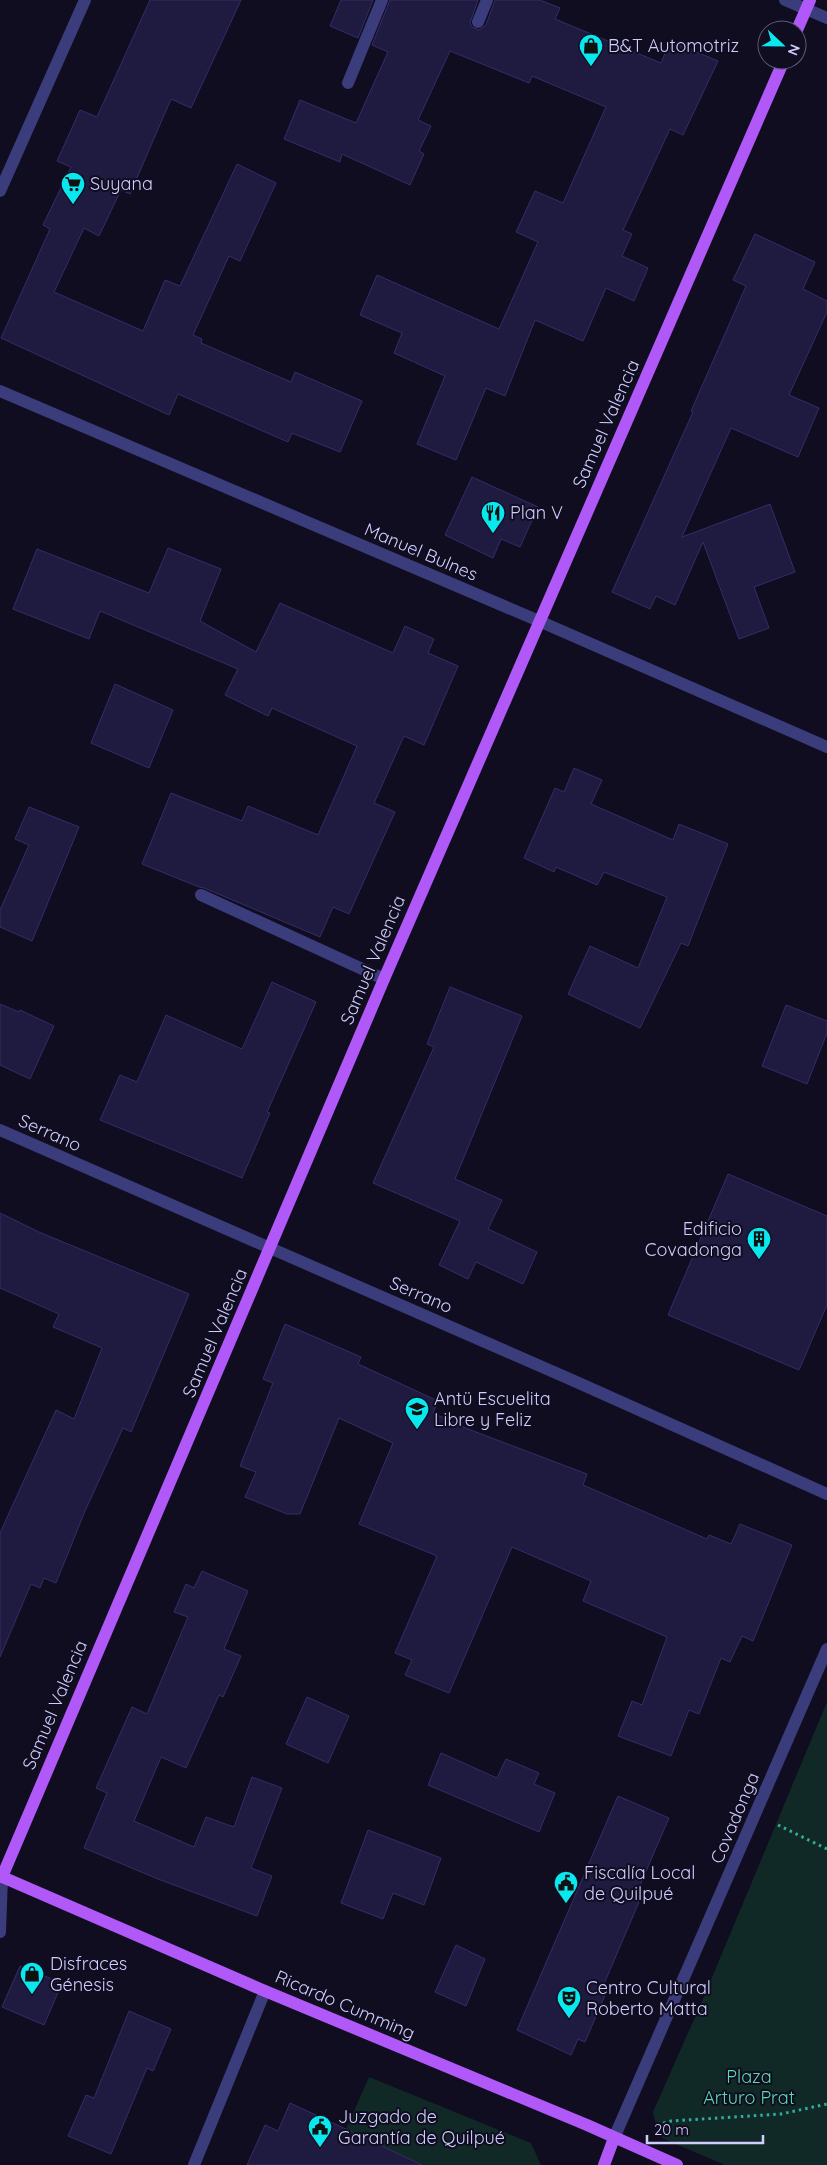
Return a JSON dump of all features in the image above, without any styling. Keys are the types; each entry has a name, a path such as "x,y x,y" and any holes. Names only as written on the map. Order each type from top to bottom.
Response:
{"main road":[{"path":"801,20 808,5"},
{"name":"Samuel Valencia","path":"1,1877 384,979 780,70"},
{"name":"Ricardo Cumming","path":"1,1877 264,1991 677,2165"},
{"name":"Covadonga","path":"604,2165 614,2138"}],"street":[{"path":"0,191 85,0"},
{"path":"348,83 382,0"},
{"path":"478,22 487,0"},
{"path":"785,0 808,5 827,18"},
{"name":"Manuel Bulnes","path":"0,391 539,621 827,747"},
{"path":"201,895 384,979"},
{"name":"Serrano","path":"0,1130 827,1494"},
{"name":"Covadonga","path":"614,2138 827,1649"},
{"path":"0,1932 1,1877"},
{"path":"194,2165 264,1991"}],"path":[{"path":"756,1814 827,1849"},
{"path":"614,2138 671,2122 781,2114 827,2104"}],"green space":[{"name":"Plaza Arturo Prat","path":"827,1702 827,2165 725,2165 664,2139 658,2134 653,2112 703,1999"},
{"path":"369,2077 531,2143 541,2165 422,2165 346,2129"}],"building":[{"path":"150,0 241,0 191,108 171,99 130,194 121,190 99,236 84,228 54,292 143,331 165,280 180,286 237,164 276,183 240,261 229,256 193,335 202,339 201,343 291,382 295,372 362,401 340,452 292,433 288,442 178,394 169,415 1,338 50,229 43,225 71,167 57,161 80,110 97,117"},
{"path":"341,0 373,0 358,38 330,26"},
{"path":"390,0 478,0 470,23 472,27 479,30 486,25 495,0 540,0 560,8 555,19 661,63 670,41 718,61 683,135 670,129 623,230 632,234 622,256 648,268 634,301 606,288 583,341 535,320 505,396 486,388 456,460 417,444 445,376 394,353 402,333 360,315 377,275 499,329 538,242 516,232 535,191 563,203 606,107 532,76 529,83 450,51 418,120 431,126 419,151 424,154 410,185 342,154 340,162 284,139 300,100 356,123 388,52 372,45"},
{"path":"755,234 815,262 803,289 827,301 827,312 789,395 819,408 798,457 731,428 682,537 770,504 795,572 754,587 769,628 739,639 703,542 675,605 656,596 650,609 612,592 693,412 691,411 746,286 733,280"},
{"path":"472,477 538,507 520,547 501,539 493,558 445,535"},
{"path":"168,548 221,569 200,621 256,652 280,603 393,653 405,626 434,639 428,653 458,666 424,745 404,736 374,803 395,812 349,914 333,907 320,937 142,864 171,793 242,821 248,806 318,835 357,746 272,708 268,716 225,695 238,669 100,611 89,639 13,609 37,549 149,593"},
{"path":"115,684 173,710 149,768 91,743"},
{"path":"574,768 602,780 591,804 673,840 679,824 728,844 688,946 681,943 640,1028 568,994 590,946 638,968 667,897 604,872 597,885 556,867 554,872 524,858 555,788 564,792"},
{"path":"29,807 79,827 32,941 0,927 0,910 29,845 15,839"},
{"path":"272,982 316,1002 267,1112 270,1113 242,1178 100,1120 120,1075 137,1082 166,1015 242,1049"},
{"path":"450,987 522,1016 455,1179 502,1200 488,1229 537,1252 523,1284 476,1262 468,1279 439,1265 460,1221 373,1183 434,1047 427,1044"},
{"path":"0,1004 19,1012 20,1010 54,1026 30,1079 0,1065"},
{"path":"786,1005 827,1021 827,1033 807,1084 762,1066"},
{"name":"Edificio Covadonga","path":"728,1174 827,1216 827,1305 799,1370 668,1315"},
{"path":"0,1213 39,1232 189,1294 131,1432 123,1428 85,1511 56,1583 44,1578 40,1588 31,1584 0,1657 0,1533 56,1410 74,1419 102,1348 53,1327 59,1314 0,1288"},
{"path":"285,1324 361,1357 358,1364 438,1401 433,1413 468,1429 587,1474 583,1485 707,1539 709,1535 731,1544 740,1524 792,1545 753,1641 742,1636 730,1662 721,1658 699,1714 689,1710 671,1756 618,1736 632,1701 642,1705 667,1637 583,1601 591,1581 512,1547 449,1693 405,1675 412,1660 395,1653 437,1556 359,1524 393,1443 339,1418 300,1514 287,1514 245,1497 256,1472 240,1466 273,1383 263,1379"},
{"path":"202,1571 248,1591 224,1649 241,1656 223,1697 219,1695 186,1768 161,1757 134,1821 194,1847 206,1817 234,1827 252,1777 282,1788 251,1868 272,1876 257,1916 158,1879 84,1848 107,1793 96,1788 132,1707 147,1714 188,1617 174,1612 186,1584 194,1588"},
{"path":"307,1697 349,1716 328,1763 286,1744"},
{"path":"441,1753 497,1778 506,1759 539,1773 534,1784 555,1793 539,1832 428,1785"},
{"path":"618,1796 669,1818 634,1899 639,1902 601,1991 606,1993 585,2042 578,2039 571,2055 517,2030"},
{"path":"368,1830 441,1858 424,1905 393,1893 383,1919 341,1903"},
{"path":"456,1945 485,1959 466,2006 435,1992"},
{"name":"Disfraces Génesis","path":"20,1966 62,1983 44,2025 2,2007"},
{"path":"129,2011 171,2029 153,2071 147,2068 111,2154 68,2136 86,2095 94,2098"},
{"name":"Juzgado de Garantía de Quilpué","path":"290,2103 422,2165 247,2165 265,2125 278,2131"}],"place":[{"name":"B&T Automotriz","path":"591,67"},
{"name":"Suyana","path":"73,205"},
{"name":"Plan V","path":"493,534"},
{"name":"Edificio Covadonga","path":"759,1260"},
{"name":"Antü Escuelita Libre y Feliz","path":"417,1430"},
{"name":"Fiscalía Local de Quilpué","path":"566,1904"},
{"name":"Disfraces Génesis","path":"32,1995"},
{"name":"Centro Cultural Roberto Matta","path":"569,2019"},
{"name":"Juzgado de Garantía de Quilpué","path":"320,2148"}]}
